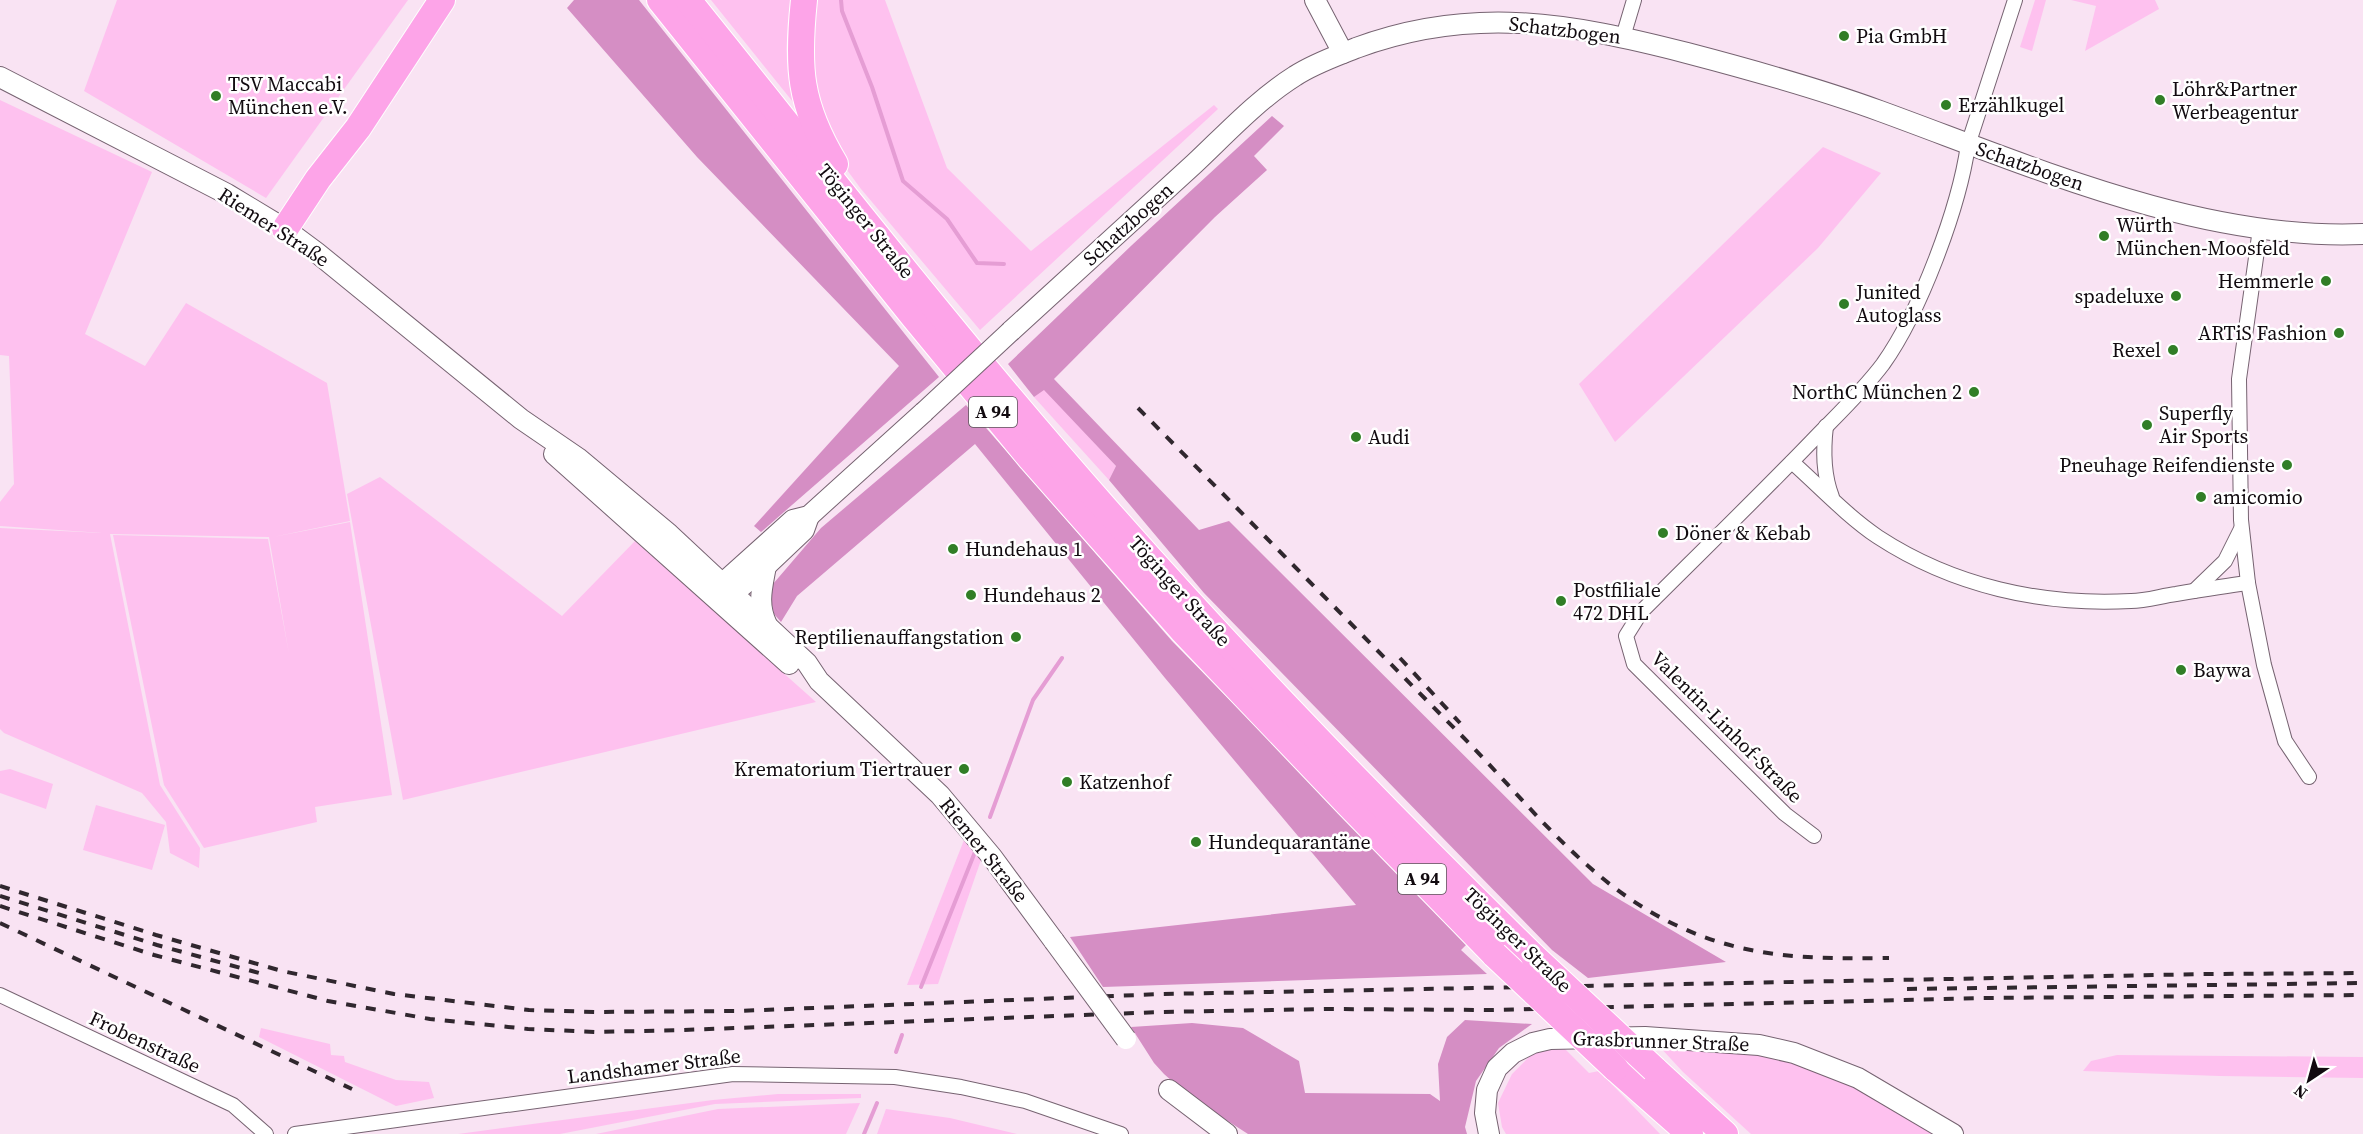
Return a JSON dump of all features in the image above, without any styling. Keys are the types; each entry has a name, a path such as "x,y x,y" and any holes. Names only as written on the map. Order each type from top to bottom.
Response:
{"highway":[{"path":"291,234 318,179 358,128 442,0"},
{"name":"Töginger Straße","path":"660,0 913,316 1031,459 1182,630 1495,955 1615,1068 1690,1134"},
{"name":"Töginger Straße","path":"688,0 930,302 1104,507 1244,662 1310,732 1534,957 1725,1134"},
{"path":"804,0 800,62 806,104 823,145 843,178 883,226 886,246"},
{"path":"1615,1068 1620,1084 1668,1134"}],"main road":[{"path":"1315,0 1343,53"},
{"name":"Schatzbogen","path":"722,594 793,520 809,516 1268,96 1296,75 1343,53 1406,32 1491,21 1550,24 1623,37 1776,77 1877,110 1968,145 2142,202 2195,216 2260,229 2332,236 2363,234"},
{"name":"Riemer Straße","path":"0,77 177,167 254,210 291,234 347,276 521,419 578,458 669,534 722,594 800,673 819,681"},
{"name":"Schatzbogen","path":"722,594 766,566 804,530 809,516"},
{"path":"766,566 760,598 761,613 767,625"},
{"name":"Riemer Straße","path":"722,594 767,625 807,663 819,681 940,795 992,856 1126,1039"},
{"name":"Grasbrunner Straße","path":"1489,1134 1485,1113 1487,1090 1497,1068 1513,1053 1533,1043 1550,1039 1645,1037 1759,1045 1794,1053 1858,1078 1953,1134"},
{"path":"1208,1134 1194,1124 1168,1090 1227,1134"}],"street":[{"path":"1623,37 1634,0"},
{"name":"Valentin-Linhof-Straße","path":"1814,836 1785,814 1634,664 1626,636 1641,612 1792,462 1883,363 1916,306 1947,224 1965,165 1968,145 2015,0"},
{"path":"2260,229 2240,379 2239,455 2242,527 2248,583 2262,660 2285,741 2309,777"},
{"path":"1826,426 1824,443 1826,480 1833,499"},
{"path":"1792,462 1877,536 1918,560 1961,578 2014,594 2073,601 2133,601 2248,583"},
{"path":"2194,591 2225,561 2242,527"},
{"name":"Frobenstraße","path":"0,995 233,1105 266,1134"},
{"name":"Landshamer Straße","path":"295,1134 733,1074 895,1077 961,1087 1025,1101 1121,1134"}],"shaded area":[{"name":"TSV Maccabi München e.V.","path":"117,0 408,0 266,198 84,91"},
{"path":"574,0 639,0 939,377 761,532 754,526 899,366 697,157 567,8"},
{"path":"711,0 796,0 801,112"},
{"path":"812,0 885,0 947,168 1031,251 1214,105 1218,109 980,330 861,189 836,155 817,109 810,65"},
{"path":"2035,0 2046,0 2032,51 2020,47"},
{"path":"2071,0 2155,0 2159,9 2085,51 2096,6"},
{"path":"0,100 152,172 85,334 145,366 186,303 327,383 350,521 273,537 350,522 392,795 315,807 317,822 204,848 164,785 113,535 268,539 289,654 269,537 110,534 160,785 200,848 199,868 170,853 166,822 142,793 4,733 0,729 0,528 102,533 0,526 0,502 14,484 9,356 0,355"},
{"path":"1272,116 1284,126 1254,156 1267,170 1215,217 1054,379 1199,530 1229,521 1593,884 1726,962 1588,978 1552,950 1204,593 1109,480 1116,466 1044,390 1034,397 1008,364 1132,245"},
{"path":"1823,147 1881,173 1818,248 1615,442 1579,384"},
{"path":"1044,389 1116,466 1109,480 1034,397"},
{"path":"966,405 1172,641 1468,943 1461,950 1487,974 1103,987 1070,937 1356,905 1165,678 975,444 797,596 781,622 774,614 771,600 773,584 821,528"},
{"path":"380,477 562,616 635,541 816,702 403,800 347,494"},
{"path":"10,769 53,784 46,809 0,793 0,771"},
{"path":"96,805 165,825 152,870 83,850"},
{"path":"964,840 981,860 938,984 907,985"},
{"path":"1465,1020 1532,1024 1499,1048 1476,1081 1465,1127 1467,1134 1248,1134 1189,1096 1164,1074 1154,1063 1131,1027 1192,1023 1243,1028 1299,1061 1305,1093 1430,1094 1440,1101 1438,1064 1447,1037"},
{"path":"261,1028 330,1044 331,1055 344,1056 345,1062 396,1080 429,1082 434,1098 396,1106 259,1037"},
{"path":"1658,1045 1736,1048 1805,1061 1874,1094 1938,1134 1751,1134 1683,1072"},
{"path":"1563,1047 1589,1073 1599,1071 1660,1134 1506,1134 1502,1127 1498,1103 1512,1074 1532,1054"},
{"path":"2117,1055 2363,1057 2363,1078 2083,1071 2091,1061"},
{"path":"778,1094 861,1094 861,1098 715,1104 560,1134 458,1134 713,1100"},
{"path":"860,1103 846,1134 596,1134 718,1109"},
{"path":"886,1109 950,1118 1017,1134 877,1134"}],"waterway":[{"path":"841,0 842,11 872,87 903,181 947,219 977,263 1004,264"},
{"path":"990,817 1033,700 1062,658"},
{"path":"921,987 975,852"},
{"path":"896,1052 902,1035"},
{"path":"864,1134 877,1103"}],"railway":[{"path":"1138,408 1462,736 1537,816 1589,867 1618,890 1648,910 1680,927 1731,945 1783,955 1889,958"},
{"path":"1400,658 1460,723"},
{"path":"0,886 156,935 282,971 394,994 529,1010 738,1011 1162,994 2363,973"},
{"path":"0,896 157,945 259,973"},
{"path":"0,906 154,955 328,1001 430,1019 528,1029 596,1032 1162,1012 1327,1009 1490,1010 1983,998 2363,995"},
{"path":"0,923 352,1089"},
{"path":"1907,989 2363,983"}],"place":[{"name":"Pia GmbH","path":"1844,36"},
{"name":"TSV Maccabi München e.V.","path":"216,96"},
{"name":"Löhr&Partner Werbeagentur","path":"2160,100"},
{"name":"Erzählkugel","path":"1946,105"},
{"name":"Würth München-Moosfeld","path":"2104,236"},
{"name":"Hemmerle","path":"2326,281"},
{"name":"spadeluxe","path":"2176,296"},
{"name":"Junited Autoglass","path":"1844,304"},
{"name":"ARTiS Fashion","path":"2339,333"},
{"name":"Rexel","path":"2173,350"},
{"name":"NorthC München 2","path":"1974,392"},
{"name":"Superfly Air Sports","path":"2147,425"},
{"name":"Audi","path":"1356,437"},
{"name":"Pneuhage Reifendienste","path":"2287,465"},
{"name":"amicomio","path":"2201,497"},
{"name":"Döner & Kebab","path":"1663,533"},
{"name":"Hundehaus 1","path":"953,549"},
{"name":"Hundehaus 2","path":"971,595"},
{"name":"Postfiliale 472 DHL","path":"1561,601"},
{"name":"Reptilienauffangstation","path":"1016,637"},
{"name":"Baywa","path":"2181,670"},
{"name":"Krematorium Tiertrauer","path":"964,769"},
{"name":"Katzenhof","path":"1067,782"},
{"name":"Hundequarantäne","path":"1196,842"}]}
